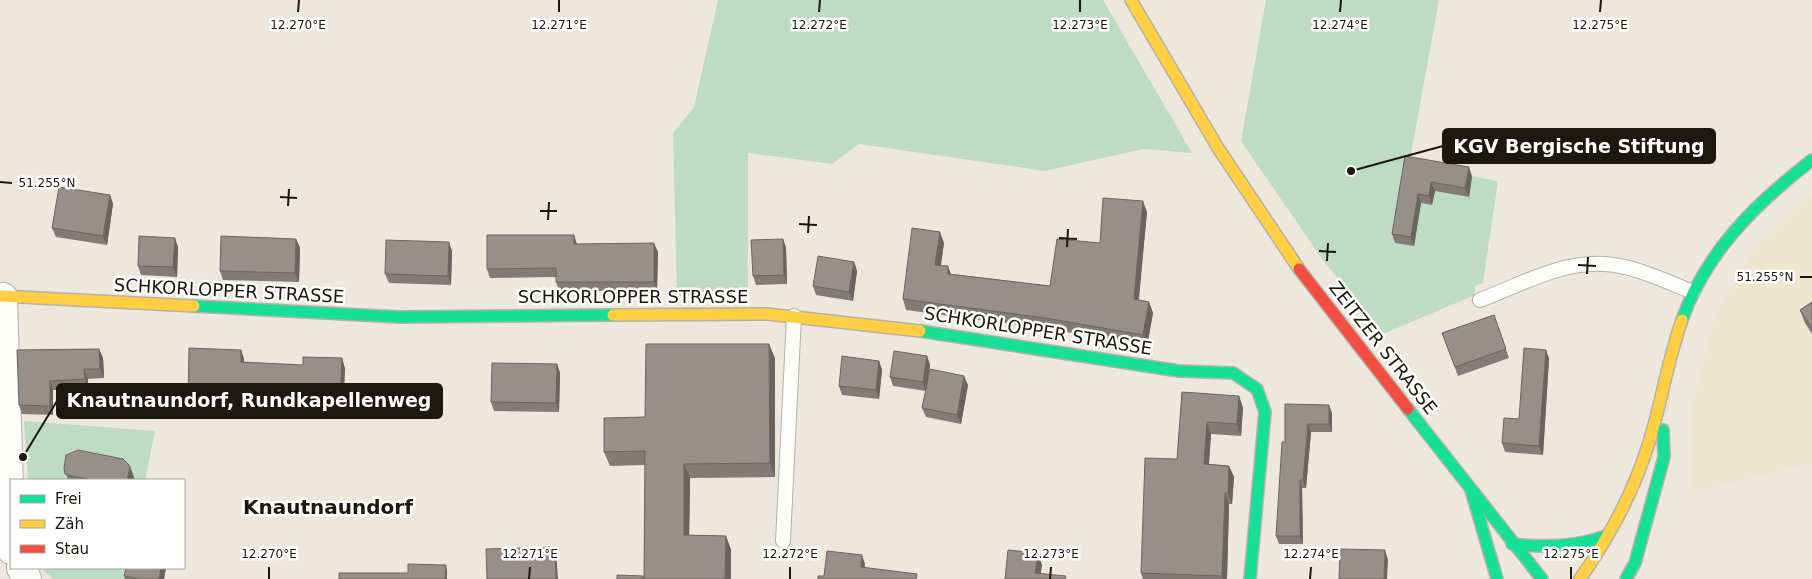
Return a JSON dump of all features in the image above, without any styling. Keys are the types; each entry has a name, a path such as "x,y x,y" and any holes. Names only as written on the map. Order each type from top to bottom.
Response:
{"main road":[{"name":"ZEITZER STRASSE","path":"1131,0 1142,22 1218,148 1299,269 1512,544 1542,579"},
{"path":"1580,579 1618,518 1644,459 1675,340 1693,292 1726,239 1773,189 1812,160"},
{"name":"SCHKORLOPPER STRASSE","path":"1,296 399,317 768,314 896,327 1179,371 1233,373 1257,389 1265,412 1250,579"},
{"path":"1626,579 1635,563 1664,457 1662,389"},
{"path":"1471,490 1497,579"},
{"path":"1512,544 1541,548 1564,548 1585,544 1606,536"},
{"path":"1635,563 1635,579"}],"street":[{"path":"1,296 10,525"}],"lane":[{"path":"1480,300 1558,269 1588,264 1623,267 1693,292"},
{"path":"783,541 794,316"}],"shaded area":[{"path":"1812,194 1812,463 1692,492 1694,402 1716,314 1756,247"}],"green space":[{"path":"718,0 1103,0 1192,153 1143,149 1045,171 859,144 832,164 748,153 748,296 677,296 673,133 694,107"},
{"path":"1266,0 1439,0 1409,165 1498,181 1483,283 1475,286 1475,295 1383,334 1322,259 1241,141"},
{"path":"24,421 155,431 145,479 28,479"},
{"path":"42,569 128,569 125,579 53,579"}],"building":[{"path":"1405,156 1469,167 1465,188 1431,182 1429,196 1418,194 1411,237 1392,234"},
{"path":"59,187 110,195 103,236 52,228"},
{"path":"1103,198 1143,201 1134,299 1149,302 1143,335 1045,318 903,299 912,228 940,232 935,265 948,266 948,274 1050,286 1057,239 1100,243"},
{"path":"487,235 574,235 574,244 654,243 654,282 556,282 556,268 487,269"},
{"path":"139,236 175,238 173,267 138,266"},
{"path":"221,236 296,239 295,273 220,271"},
{"path":"783,239 784,275 753,276 751,240"},
{"path":"386,240 449,242 448,276 385,274"},
{"path":"818,256 854,262 849,292 813,286"},
{"path":"1812,302 1812,329 1800,310"},
{"path":"1494,315 1506,349 1455,367 1442,333"},
{"path":"646,344 769,344 770,463 684,464 684,535 726,536 725,579 644,579 645,451 604,452 604,418 645,417"},
{"path":"189,348 241,350 241,362 303,365 303,357 342,358 340,400 301,399 302,396 240,393 239,403 188,401"},
{"path":"1524,348 1546,350 1539,446 1502,443 1504,418 1519,419"},
{"path":"99,349 100,369 84,369 85,379 50,381 50,406 19,405 17,350"},
{"path":"894,351 927,356 923,382 890,377"},
{"path":"842,356 879,361 876,390 839,386"},
{"path":"492,363 557,364 556,403 491,402"},
{"path":"930,369 964,376 957,415 922,408"},
{"path":"1182,392 1239,396 1237,424 1207,422 1204,464 1229,466 1228,493 1225,493 1222,576 1141,573 1145,458 1177,459"},
{"path":"1285,404 1329,405 1329,424 1308,424 1303,480 1300,480 1300,536 1276,536 1282,442 1285,442"},
{"path":"78,450 123,459 130,466 127,479 89,479 65,474 66,455"},
{"path":"555,547 556,579 487,579 486,549"},
{"path":"1340,549 1385,550 1384,579 1339,579"},
{"path":"1008,550 1038,553 1035,573 1066,576 1065,579 1005,579"},
{"path":"827,551 862,555 861,567 917,574 916,579 818,579 818,576 824,576"},
{"path":"408,564 446,565 445,579 339,579 339,573 408,573"},
{"path":"126,569 161,569 159,579 141,579 124,576"},
{"path":"617,575 643,576 643,579 617,579"}],"traffic: fast":[{"path":"1682,320 1692,295 1705,272 1735,231 1771,194 1812,160"},
{"path":"194,306 399,317 613,315"},
{"path":"920,331 1179,371 1233,373 1257,389 1265,412 1250,579"},
{"path":"1408,409 1542,579"},
{"path":"1626,579 1635,563 1664,457 1663,430"},
{"path":"1471,490 1497,579"},
{"path":"1512,544 1560,546 1606,536"}],"traffic: slow":[{"path":"1131,0 1218,148 1299,269"},
{"path":"0,296 194,306"},
{"path":"613,315 767,314 920,331"},
{"path":"1580,579 1621,512 1637,476 1654,424 1682,320"}],"traffic: jam":[{"path":"1299,269 1408,409"}],"place":[{"name":"KGV Bergische Stiftung","path":"1351,171"},
{"name":"Knautnaundorf, Rundkapellenweg","path":"23,457"}],"district":[{"name":"Knautnaundorf","path":"328,507"}]}
